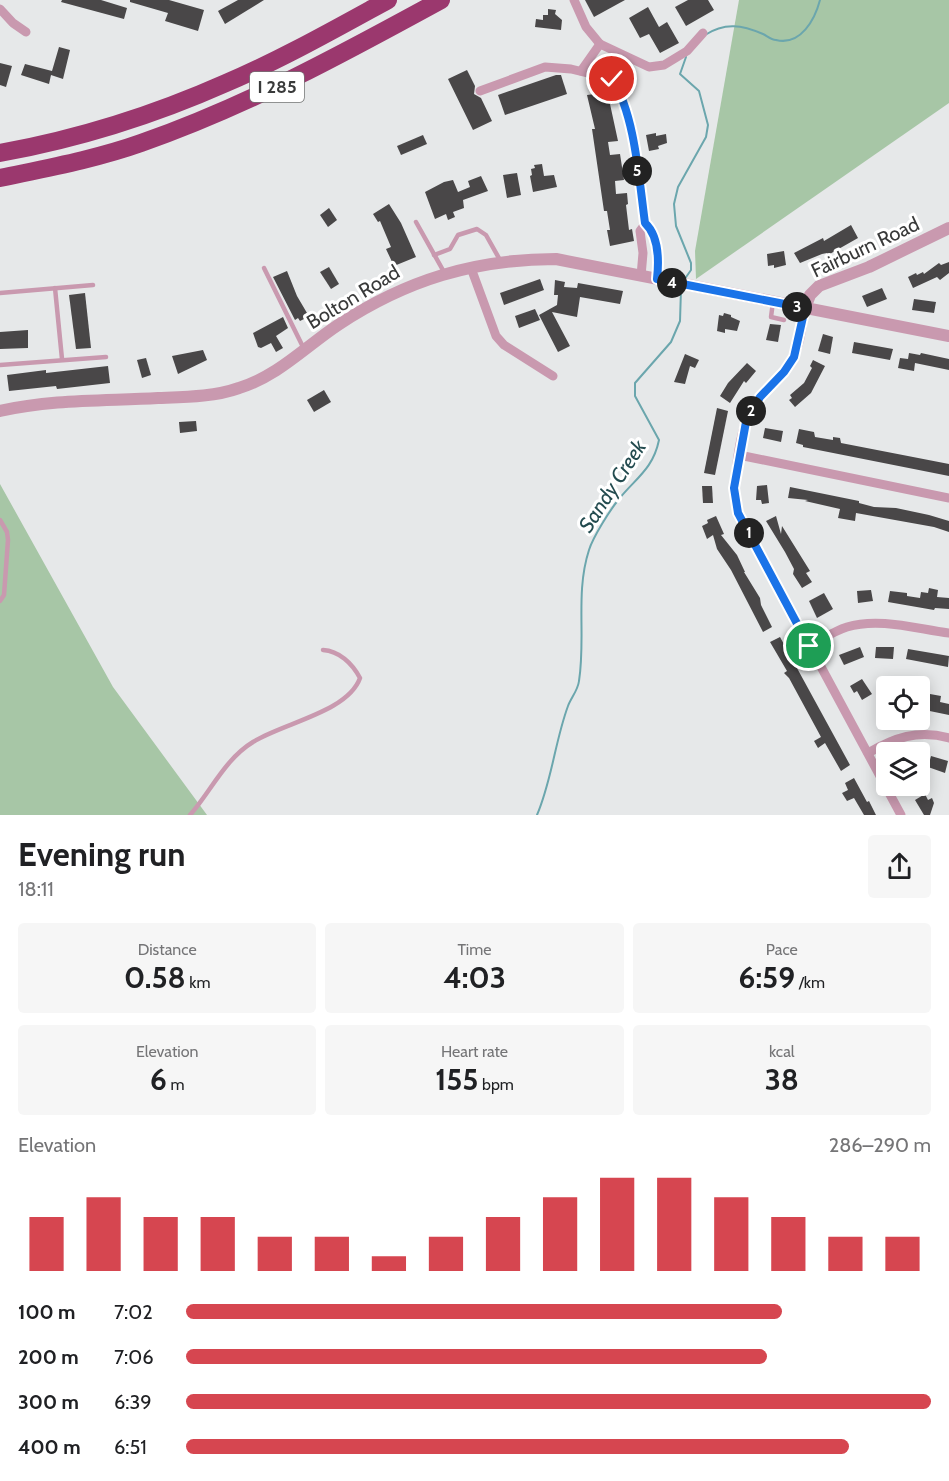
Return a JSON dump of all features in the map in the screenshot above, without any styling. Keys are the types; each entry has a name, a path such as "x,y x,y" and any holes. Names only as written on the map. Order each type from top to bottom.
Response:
{"highway":[{"name":"I 285","path":"0,153 57,141 122,122 219,86 269,63 388,0"},
{"name":"I 285","path":"0,178 103,154 171,132 265,93 441,0"},
{"path":"0,189 103,154"}],"street":[{"path":"574,0 585,27 600,44 649,67 656,68 687,51 703,33"},
{"path":"0,9 13,23 26,32"},
{"path":"581,71 600,44"},
{"path":"480,91 545,67 610,77 621,92 628,117 645,223 653,230 657,279"},
{"path":"641,276 643,251 640,231 645,223"},
{"name":"Fairburn Road","path":"805,308 810,295 819,286 869,267 949,228"},
{"path":"643,251 656,250"},
{"name":"Bolton Road","path":"0,411 57,403 218,393 257,382 276,372 338,325 390,293 425,279 520,259 556,259 949,336"},
{"path":"471,268 496,336 504,345 553,376"},
{"path":"805,308 794,357 784,372 752,407 746,422 734,488 738,513 901,815"},
{"path":"740,455 949,498"},
{"path":"809,646 845,628 860,624 875,623 949,633"},
{"path":"868,753 903,736 920,734 949,738"}],"lane":[{"path":"416,222 445,274"},
{"path":"434,255 450,249 458,235 477,229 486,236 501,263"},
{"path":"264,268 305,350"},
{"path":"0,293 93,285"},
{"path":"55,288 62,359"},
{"path":"773,302 771,317 784,320"},
{"path":"0,365 106,357"},
{"path":"0,520 7,532 8,540 4,595 0,601"},
{"path":"190,815 212,785 250,744 273,730 334,706 356,689 360,678 356,671 334,651 323,650"}],"green space":[{"path":"739,0 949,0 949,103 696,279 695,251"},
{"path":"0,484 113,687 207,815 0,815"}],"building":[{"path":"62,0 101,0 127,8 124,19 61,2"},
{"path":"130,0 169,0 204,10 198,31 165,21 168,13 130,2"},
{"path":"238,0 264,0 225,24 218,11"},
{"path":"585,0 625,0 594,17"},
{"path":"688,0 708,0 714,10 686,26 675,7"},
{"path":"648,7 659,27 667,22 679,43 660,53 649,34 640,38 629,18"},
{"path":"548,9 556,10 555,14 562,20 561,30 535,27 536,19 543,20 543,15 548,15"},
{"path":"59,47 70,50 63,79 51,75 49,84 21,75 25,64 52,71"},
{"path":"0,63 12,66 6,87 0,85"},
{"path":"467,70 475,86 474,94 481,98 492,121 473,130 448,79"},
{"path":"561,75 567,94 505,115 498,95"},
{"path":"611,92 613,104 610,104 618,141 608,142 610,155 620,154 624,180 615,181 616,194 627,193 629,230 632,229 634,241 610,246 607,230 610,230 607,211 604,211 592,129 595,129 587,95"},
{"path":"656,133 656,136 666,134 667,143 658,146 659,149 649,151 646,135"},
{"path":"423,135 427,144 401,155 397,146"},
{"path":"542,164 544,176 554,175 557,187 533,192 531,169 535,168 534,165"},
{"path":"517,173 521,195 507,198 503,175"},
{"path":"481,176 488,191 463,200 464,208 453,212 455,217 448,220 446,214 435,219 425,192 453,180 458,192 470,187 468,181"},
{"path":"389,204 401,223 416,257 394,266 386,249 391,247 380,221 378,222 373,214"},
{"path":"329,208 337,220 328,227 320,215"},
{"path":"851,225 858,238 828,255 827,253 822,254 800,263 794,253 823,238 824,241"},
{"path":"784,251 786,265 774,268 774,265 768,266 767,254"},
{"path":"949,262 949,273 940,280 937,277 913,288 908,277 916,273 917,275 923,272 924,274 939,263 941,265"},
{"path":"329,267 339,284 331,289 320,272"},
{"path":"287,271 307,313 304,315 306,318 300,321 298,318 295,320 273,277"},
{"path":"540,279 544,290 504,305 500,293"},
{"path":"555,280 565,282 564,287 577,288 578,283 623,291 620,304 580,297 577,317 552,312 570,346 558,352 539,315 557,305 558,295 554,295"},
{"path":"882,288 887,299 867,307 862,296"},
{"path":"85,293 91,348 76,349 69,295"},
{"path":"914,299 936,302 934,313 912,310"},
{"path":"535,309 540,320 519,328 515,316"},
{"path":"724,313 740,321 737,331 725,329 725,333 717,331 719,315 723,316"},
{"path":"283,317 288,328 276,336 283,348 276,352 271,343 261,348 258,347 253,333"},
{"path":"770,324 781,325 778,342 766,340"},
{"path":"28,330 28,348 0,349 0,332"},
{"path":"823,334 833,337 830,354 818,351"},
{"path":"854,342 893,349 890,360 852,353"},
{"path":"203,350 207,360 178,374 172,356"},
{"path":"909,353 949,359 949,370 915,363 914,371 898,368 900,358 908,359"},
{"path":"685,354 699,360 695,368 690,366 685,384 674,382"},
{"path":"146,358 151,375 142,378 137,360"},
{"path":"813,360 825,366 811,393 795,407 789,400 792,398 790,395 804,383 812,368 810,366"},
{"path":"747,363 756,371 746,383 744,381 730,403 720,396 728,383"},
{"path":"108,366 110,383 9,391 7,375"},
{"path":"324,390 331,402 314,412 307,400"},
{"path":"717,408 728,411 715,475 704,473"},
{"path":"196,421 197,431 180,433 179,422"},
{"path":"765,428 783,431 781,442 763,438"},
{"path":"799,429 814,432 815,437 833,440 833,437 840,438 841,443 949,464 949,476 803,447 796,443"},
{"path":"767,485 769,503 762,504 761,500 756,500 757,486"},
{"path":"702,486 712,486 713,503 703,503"},
{"path":"790,487 859,501 859,503 874,507 896,508 929,515 949,521 949,532 934,527 856,513 855,521 838,518 840,509 805,501 808,500 788,498"},
{"path":"716,516 724,534 721,535 737,555 744,572 760,598 772,627 763,632 731,570 717,549 713,535 707,539 702,526 708,523 707,520"},
{"path":"776,516 781,534 782,526 810,571 806,573 812,582 802,588 793,574 794,569 785,552 766,521"},
{"path":"929,588 938,590 937,597 949,598 949,609 935,608 934,610 888,602 890,591 907,593 907,596 920,598 921,592 928,593"},
{"path":"871,590 873,601 858,603 857,591"},
{"path":"824,593 833,609 817,618 809,601"},
{"path":"780,637 850,765 841,771 825,743 818,748 814,741 821,737 789,678 784,673 787,671 770,642"},
{"path":"860,647 864,657 844,665 839,655"},
{"path":"876,647 894,647 893,659 875,658"},
{"path":"908,649 949,656 948,667 906,659"},
{"path":"862,679 872,694 862,700 857,691 854,693 850,686"},
{"path":"930,694 941,696 940,702 949,704 949,715 930,711"},
{"path":"931,756 948,761 945,773 930,768"},
{"path":"854,778 876,815 864,815 854,798 847,801 842,793 848,790 845,783"},
{"path":"922,796 926,796 928,800 932,798 934,803 930,815 924,815 915,800"}],"waterway":[{"name":"Sandy Creek","path":"705,35 720,28 734,26 755,31 774,40 793,39 806,29 815,15 820,0"},
{"name":"Sandy Creek","path":"684,280 691,270 691,263 676,226 674,204 678,187 706,137 708,125 699,91 680,74 686,57"},
{"name":"Sandy Creek","path":"537,815 568,706 578,684 582,648 583,582 589,550 611,510 643,473 656,450 659,440 635,396 635,383 671,342 680,321 681,289"}],"route":[{"path":"612,79 621,92 628,117 645,223 653,230 657,279 805,308 799,343 794,357 784,372 752,407 746,422 734,488 738,513 809,646"}]}
